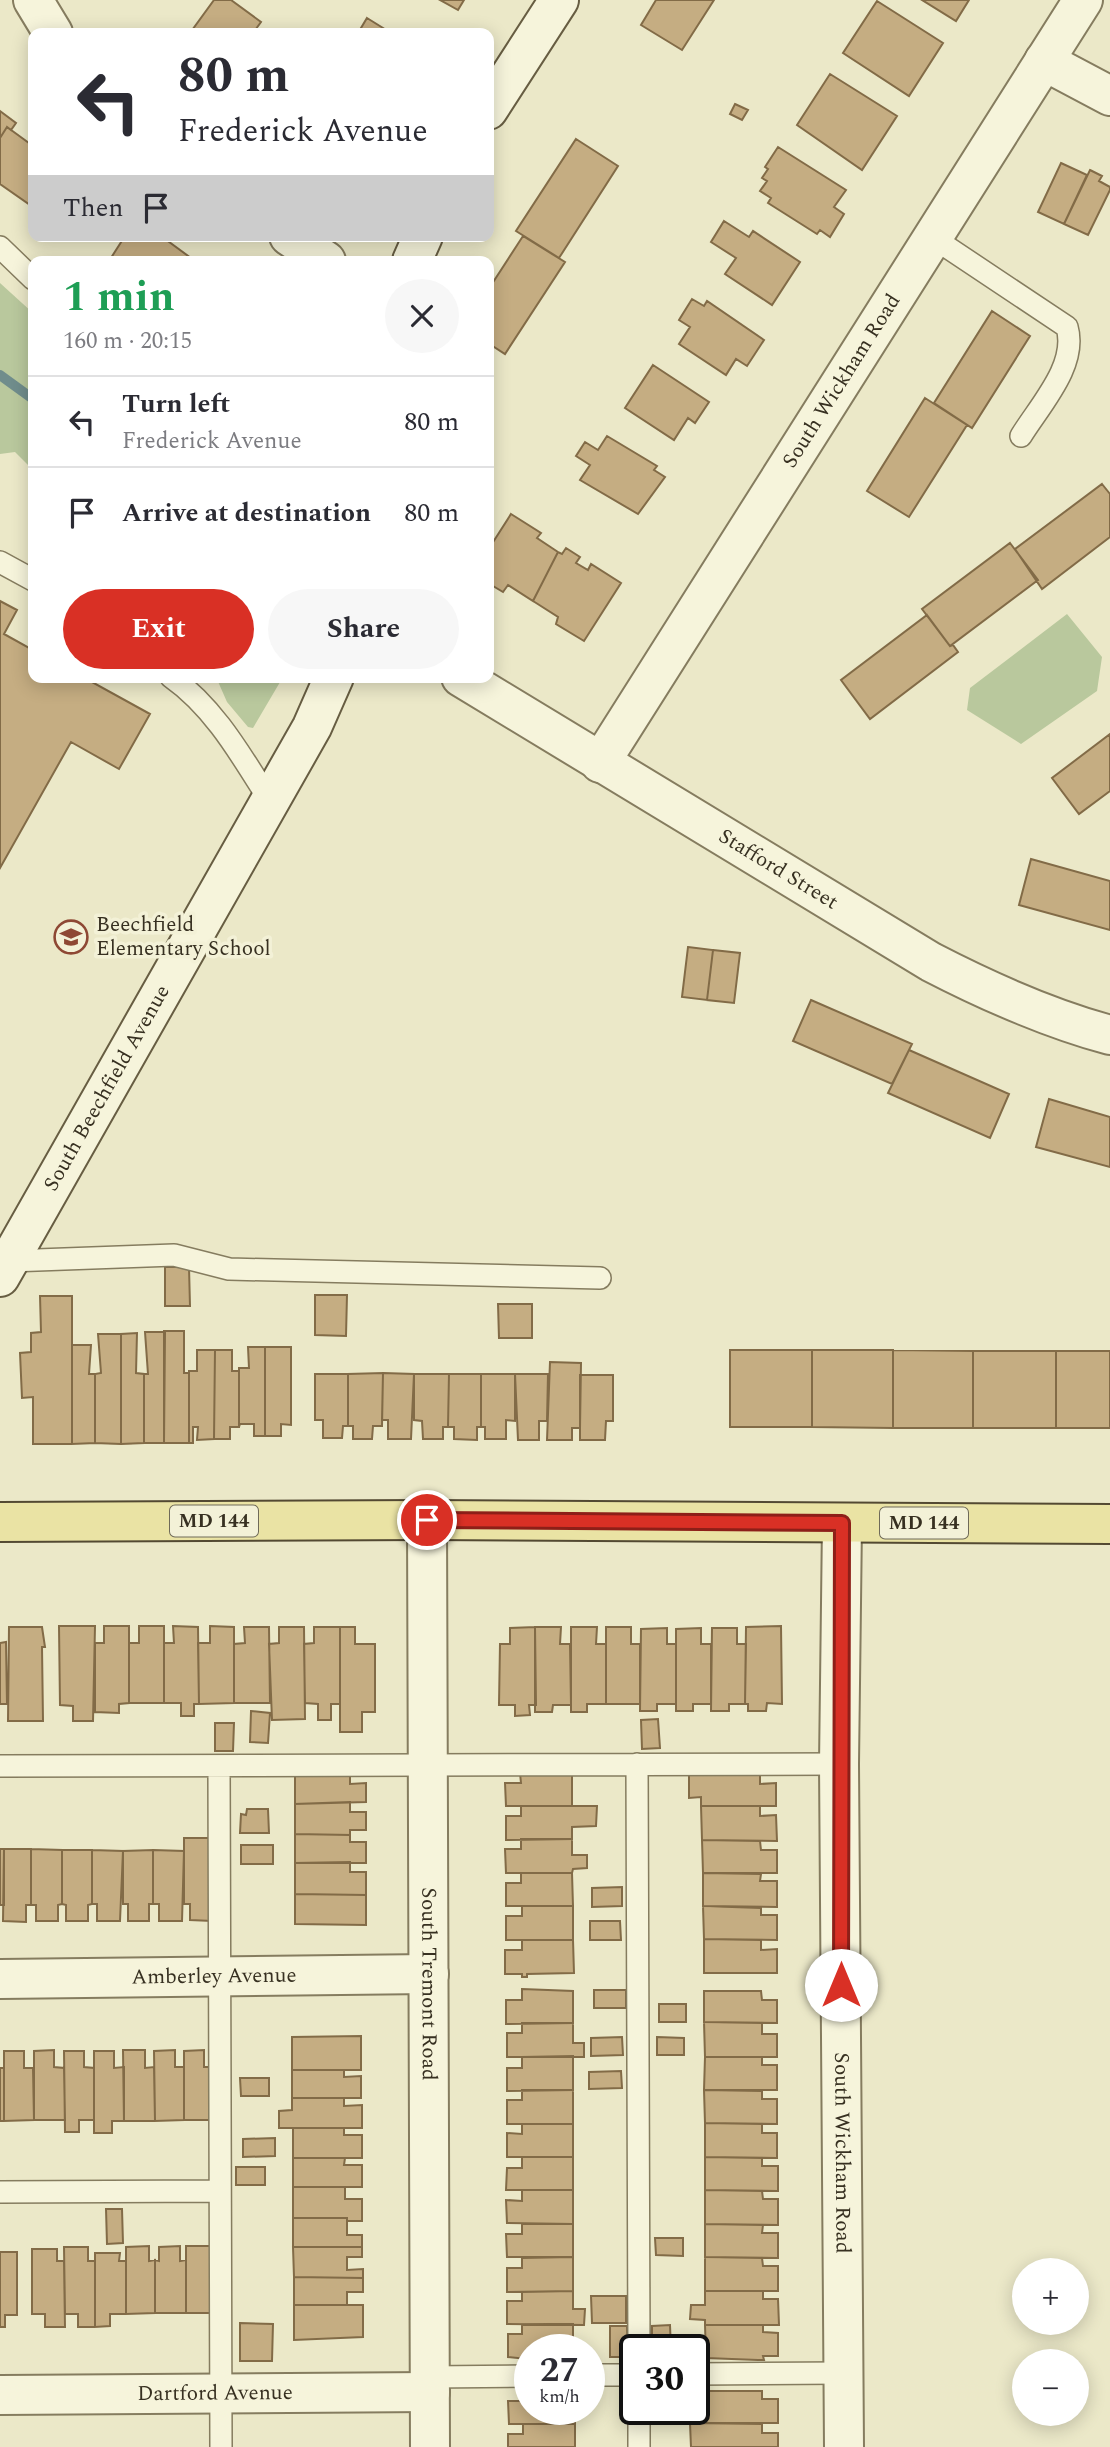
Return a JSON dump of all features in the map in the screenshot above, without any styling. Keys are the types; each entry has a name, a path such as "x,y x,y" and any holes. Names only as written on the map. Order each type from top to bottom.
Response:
{"main road":[{"name":"MD 144","path":"0,1522 427,1520 1110,1524"}],"street":[{"path":"33,0 50,28"},
{"path":"494,101 559,0"},
{"name":"South Wickham Road","path":"600,763 1083,0"},
{"path":"1044,61 1110,96"},
{"path":"298,242 319,256"},
{"name":"South Beechfield Avenue","path":"5,1269 312,727 326,683"},
{"name":"Stafford Street","path":"471,683 931,962 991,993 1058,1021 1110,1035"},
{"name":"South Tremont Road","path":"427,1520 430,2447"},
{"name":"South Wickham Road","path":"842,1523 839,1764 844,2447"},
{"name":"Amberley Avenue","path":"0,1979 429,1974"},
{"name":"Dartford Avenue","path":"0,2395 221,2394 430,2385"}],"lane":[{"path":"932,237 1067,327 1071,341 1068,359 1021,436"},
{"path":"0,247 28,274"},
{"path":"0,562 28,577"},
{"path":"179,683 223,728 270,801"},
{"path":"5,1269 174,1255 229,1269 600,1278"},
{"path":"637,1764 639,2334"},
{"path":"0,1766 839,1764"},
{"path":"219,1766 221,2447"},
{"path":"0,2192 220,2191"},
{"path":"710,2374 844,2373"},
{"path":"430,2385 514,2377"},
{"path":"639,2425 639,2447"}],"green space":[{"path":"0,283 28,308 28,465 15,452 0,454"},
{"path":"1067,614 1102,657 1097,691 1021,744 967,710 970,688"},
{"path":"219,683 279,683 253,728 248,727 227,702"}],"building":[{"path":"214,0 231,0 261,22 257,28 194,28"},
{"path":"440,0 464,0 458,10"},
{"path":"656,0 714,0 682,50 641,25"},
{"path":"922,0 969,0 956,21"},
{"path":"877,1 943,43 909,96 843,53"},
{"path":"367,18 383,28 361,28"},
{"path":"830,74 897,116 862,170 797,125"},
{"path":"735,104 748,110 742,120 730,114"},
{"path":"0,111 16,123 11,130 7,127 0,138"},
{"path":"7,127 28,142 28,204 0,184 0,138"},
{"path":"576,139 618,166 559,258 516,231"},
{"path":"778,147 846,190 834,207 844,214 830,237 820,230 817,234 768,203 771,198 760,191 767,181 762,178 768,169 765,167"},
{"path":"1061,163 1087,175 1064,224 1038,212"},
{"path":"1090,170 1102,176 1099,181 1110,187 1110,190 1088,235 1064,224"},
{"path":"724,221 749,237 753,231 800,262 772,305 725,274 736,258 711,242"},
{"path":"523,236 565,262 505,354 494,347 494,281"},
{"path":"121,242 169,242 188,256 112,256"},
{"path":"692,299 704,306 707,301 764,340 747,366 736,359 726,375 679,344 690,327 679,320"},
{"path":"992,311 1030,336 972,428 934,403"},
{"path":"653,365 709,402 695,423 688,418 674,440 625,408"},
{"path":"925,398 967,425 909,517 867,491"},
{"path":"607,436 657,466 654,470 665,477 638,514 580,480 590,465 576,456 585,442 598,450"},
{"path":"1102,484 1110,494 1110,537 1042,589 1015,549"},
{"path":"511,514 541,533 537,538 558,552 533,601 508,585 503,592 494,587 494,541"},
{"path":"1010,543 1038,580 950,646 922,609"},
{"path":"566,548 580,557 576,563 588,570 591,564 621,583 584,641 556,624 558,617 533,601 558,552 562,554"},
{"path":"0,601 17,610 4,634 28,647 28,683 94,683 150,714 119,769 71,742 0,868"},
{"path":"927,615 950,646 953,645 958,652 870,719 841,680"},
{"path":"1110,734 1110,791 1079,814 1052,778"},
{"path":"1031,859 1110,881 1110,930 1019,905"},
{"path":"688,947 713,950 707,1000 682,997"},
{"path":"713,950 740,953 734,1003 707,1000"},
{"path":"811,1000 912,1044 892,1084 793,1041"},
{"path":"909,1050 1009,1094 990,1138 888,1093"},
{"path":"1049,1099 1110,1117 1110,1167 1036,1147"},
{"path":"165,1267 189,1267 190,1306 165,1306"},
{"path":"315,1295 347,1295 346,1336 315,1335"},
{"path":"40,1296 72,1296 72,1444 33,1444 33,1397 22,1398 20,1353 31,1352 31,1333 41,1332"},
{"path":"498,1304 532,1304 532,1338 499,1338"},
{"path":"164,1331 184,1331 184,1373 189,1373 189,1443 164,1443"},
{"path":"145,1332 165,1332 164,1443 144,1443 144,1374 148,1374"},
{"path":"137,1333 136,1373 144,1374 144,1443 121,1444 121,1334"},
{"path":"98,1334 121,1334 121,1444 95,1443 95,1374 101,1373"},
{"path":"72,1345 91,1345 89,1374 95,1374 95,1443 72,1444"},
{"path":"248,1347 265,1347 265,1436 254,1436 254,1424 240,1424 239,1427 239,1368 249,1368"},
{"path":"265,1347 291,1347 291,1425 281,1424 281,1436 265,1436"},
{"path":"197,1350 215,1350 214,1439 197,1440 198,1427 193,1427 193,1443 189,1443 189,1371 197,1371"},
{"path":"215,1350 232,1350 232,1371 239,1371 239,1427 230,1427 230,1439 214,1439"},
{"path":"730,1350 812,1350 812,1427 730,1427"},
{"path":"812,1350 893,1350 893,1428 812,1427"},
{"path":"893,1350 973,1351 973,1428 893,1428"},
{"path":"973,1351 1056,1351 1056,1428 973,1428"},
{"path":"1056,1351 1110,1351 1110,1428 1056,1428"},
{"path":"550,1362 581,1363 580,1428 572,1428 572,1440 547,1440"},
{"path":"383,1373 382,1426 373,1426 372,1439 353,1439 353,1426 348,1426 348,1374"},
{"path":"383,1373 414,1374 411,1439 388,1439 388,1420 382,1420"},
{"path":"315,1374 348,1374 348,1426 343,1426 342,1438 323,1438 323,1420 315,1420"},
{"path":"414,1374 449,1374 448,1427 443,1427 443,1439 423,1439 422,1421 414,1420"},
{"path":"449,1374 481,1374 481,1427 477,1427 477,1440 454,1439 454,1427 448,1427"},
{"path":"481,1374 515,1374 515,1421 506,1420 506,1439 485,1439 485,1427 481,1427"},
{"path":"515,1374 548,1374 547,1421 539,1421 539,1440 518,1440"},
{"path":"580,1375 613,1375 613,1421 606,1421 605,1440 580,1440"},
{"path":"59,1626 95,1626 93,1721 73,1721 73,1706 60,1705"},
{"path":"104,1626 129,1626 129,1703 119,1704 119,1713 95,1712 95,1643 104,1643"},
{"path":"139,1626 164,1626 164,1703 129,1703 129,1643 139,1643"},
{"path":"173,1626 198,1627 199,1704 194,1704 194,1716 181,1716 181,1703 164,1703 164,1643 174,1643"},
{"path":"210,1626 234,1627 234,1703 199,1704 198,1643 210,1643"},
{"path":"781,1626 782,1704 767,1703 766,1711 748,1711 748,1704 745,1704 746,1627"},
{"path":"9,1627 42,1627 45,1647 42,1647 43,1721 8,1721"},
{"path":"244,1627 269,1627 270,1703 234,1703 234,1644 245,1643"},
{"path":"279,1627 304,1627 305,1719 272,1720 269,1644 279,1643"},
{"path":"314,1627 340,1627 340,1704 331,1704 331,1720 318,1720 318,1704 305,1703 304,1644 314,1643"},
{"path":"340,1627 355,1627 355,1644 375,1644 375,1712 362,1712 362,1732 340,1732"},
{"path":"535,1627 536,1705 529,1705 530,1715 515,1716 515,1705 499,1705 500,1644 510,1644 510,1628"},
{"path":"535,1627 561,1627 560,1644 570,1644 571,1705 553,1705 552,1712 535,1712"},
{"path":"571,1627 597,1627 596,1644 606,1644 606,1704 587,1704 587,1712 571,1712"},
{"path":"606,1627 631,1627 631,1644 640,1644 640,1704 606,1704"},
{"path":"667,1628 667,1644 676,1644 676,1704 657,1704 657,1711 640,1711 641,1629"},
{"path":"701,1628 701,1644 711,1644 711,1704 693,1704 693,1711 676,1711 676,1629"},
{"path":"712,1628 737,1628 737,1644 746,1644 745,1704 729,1704 729,1711 711,1711"},
{"path":"6,1642 7,1704 0,1704 0,1643"},
{"path":"251,1711 270,1713 268,1743 250,1742"},
{"path":"658,1719 660,1748 642,1749 641,1720"},
{"path":"215,1723 234,1723 233,1751 215,1751"},
{"path":"572,1772 572,1806 506,1806 505,1783 521,1783 520,1773"},
{"path":"689,1772 760,1772 760,1784 776,1783 776,1806 701,1806 701,1797 689,1798"},
{"path":"350,1773 350,1784 366,1783 366,1802 295,1804 295,1774"},
{"path":"350,1802 350,1812 366,1812 366,1830 350,1830 350,1835 295,1834 295,1804"},
{"path":"521,1806 597,1806 596,1826 572,1827 572,1839 506,1840 506,1816 521,1816"},
{"path":"701,1806 760,1806 760,1816 776,1815 777,1841 702,1840"},
{"path":"247,1809 268,1809 269,1833 240,1833 241,1814 246,1815"},
{"path":"295,1834 350,1835 350,1842 366,1842 366,1863 295,1863"},
{"path":"184,1838 211,1838 212,1921 190,1920 190,1904 184,1904"},
{"path":"521,1839 572,1839 572,1855 587,1855 587,1868 573,1869 572,1873 506,1873 505,1849 521,1849"},
{"path":"702,1840 760,1841 761,1850 777,1850 777,1873 703,1873"},
{"path":"241,1845 273,1845 273,1864 241,1864"},
{"path":"0,1849 4,1849 4,1905 0,1905"},
{"path":"4,1849 31,1849 31,1905 26,1905 26,1922 3,1921"},
{"path":"31,1849 62,1850 62,1904 58,1905 58,1921 36,1921 36,1905 31,1905"},
{"path":"62,1850 92,1850 92,1904 88,1905 88,1921 66,1921 66,1905 62,1904"},
{"path":"92,1850 123,1851 120,1921 97,1921 97,1904 92,1904"},
{"path":"153,1850 153,1904 149,1904 149,1921 128,1921 128,1904 123,1904 123,1851"},
{"path":"153,1850 184,1851 182,1921 159,1921 159,1904 153,1904"},
{"path":"350,1862 350,1872 366,1872 366,1895 295,1894 295,1863"},
{"path":"521,1873 572,1873 573,1906 506,1906 506,1883 521,1883"},
{"path":"703,1873 761,1874 760,1881 777,1881 777,1907 703,1906"},
{"path":"622,1887 622,1906 592,1907 592,1888"},
{"path":"295,1894 366,1895 366,1925 295,1924"},
{"path":"522,1906 573,1906 573,1940 506,1940 506,1916 522,1916"},
{"path":"703,1906 761,1908 761,1915 777,1915 777,1940 704,1939"},
{"path":"590,1921 620,1921 621,1940 590,1940"},
{"path":"704,1939 761,1940 761,1950 777,1949 777,1973 704,1973"},
{"path":"522,1940 573,1940 574,1973 527,1974 527,1977 522,1977 522,1974 505,1974 505,1950 522,1950"},
{"path":"522,1989 573,1991 573,2023 506,2024 506,2000 522,2000"},
{"path":"594,1990 626,1990 626,2008 594,2008"},
{"path":"704,1991 761,1991 762,2000 777,2000 777,2023 704,2022"},
{"path":"659,2004 686,2004 686,2022 659,2022"},
{"path":"704,2022 762,2023 762,2034 777,2034 777,2057 705,2057"},
{"path":"522,2023 573,2023 573,2043 584,2043 584,2057 507,2057 507,2033 522,2033"},
{"path":"361,2036 361,2070 292,2070 292,2037"},
{"path":"622,2037 623,2055 591,2056 591,2038"},
{"path":"657,2037 684,2038 684,2055 657,2055"},
{"path":"54,2050 54,2067 64,2068 65,2120 34,2120 34,2051"},
{"path":"123,2050 145,2050 145,2068 154,2067 155,2121 124,2121"},
{"path":"175,2050 175,2067 184,2067 184,2120 155,2121 154,2051"},
{"path":"204,2050 204,2067 214,2067 214,2120 184,2120 184,2051"},
{"path":"4,2051 24,2051 24,2068 33,2068 34,2120 4,2121"},
{"path":"64,2051 84,2051 84,2067 94,2068 94,2120 79,2120 79,2132 65,2132"},
{"path":"94,2051 114,2051 114,2068 124,2067 124,2121 112,2121 112,2133 94,2133"},
{"path":"573,2056 573,2090 507,2091 507,2068 522,2068 522,2057"},
{"path":"705,2057 762,2057 762,2065 777,2065 777,2090 704,2090"},
{"path":"0,2068 4,2068 4,2121 0,2121"},
{"path":"292,2070 344,2070 344,2077 361,2076 361,2098 292,2098"},
{"path":"621,2071 622,2088 589,2089 589,2072"},
{"path":"240,2078 269,2078 269,2096 241,2096"},
{"path":"522,2090 573,2090 573,2124 507,2124 507,2100 522,2100"},
{"path":"704,2090 762,2091 762,2099 777,2099 777,2124 705,2123"},
{"path":"292,2098 344,2098 344,2106 362,2105 362,2128 279,2128 279,2111 292,2110"},
{"path":"705,2123 762,2124 762,2133 777,2133 777,2158 705,2157"},
{"path":"522,2124 573,2124 573,2157 507,2157 507,2133 522,2134"},
{"path":"293,2128 344,2128 344,2135 362,2135 362,2158 293,2158"},
{"path":"275,2138 275,2156 243,2157 243,2139"},
{"path":"522,2157 573,2157 573,2190 506,2190 507,2168 522,2168"},
{"path":"705,2157 762,2158 762,2166 778,2166 778,2191 705,2190"},
{"path":"293,2158 345,2158 344,2165 362,2165 362,2187 293,2187"},
{"path":"236,2167 265,2167 265,2185 236,2185"},
{"path":"293,2187 345,2187 345,2199 362,2199 362,2221 347,2221 347,2218 293,2218"},
{"path":"522,2190 573,2190 573,2224 507,2223 506,2200 522,2201"},
{"path":"705,2190 762,2191 763,2199 778,2199 778,2225 705,2224"},
{"path":"106,2209 122,2209 123,2243 107,2244"},
{"path":"293,2218 347,2218 347,2235 362,2235 362,2247 293,2247"},
{"path":"522,2224 573,2224 573,2257 507,2257 506,2234 522,2234"},
{"path":"705,2224 763,2225 762,2233 778,2233 778,2258 705,2257"},
{"path":"655,2238 683,2238 683,2256 656,2255"},
{"path":"149,2246 149,2261 155,2260 155,2313 126,2314 126,2247"},
{"path":"180,2246 180,2261 186,2260 186,2313 155,2313 155,2260 159,2261 159,2247"},
{"path":"186,2246 212,2246 216,2313 186,2313"},
{"path":"64,2247 88,2247 88,2261 95,2261 95,2327 78,2327 78,2314 65,2314"},
{"path":"293,2247 362,2247 362,2257 347,2257 347,2270 363,2269 363,2278 294,2277"},
{"path":"32,2249 57,2249 57,2261 64,2261 65,2327 45,2327 45,2314 32,2314"},
{"path":"0,2252 17,2252 17,2315 5,2315 5,2327 0,2327"},
{"path":"95,2253 120,2253 119,2261 126,2261 126,2314 110,2314 110,2326 95,2327"},
{"path":"573,2257 573,2291 507,2292 507,2268 522,2268 522,2258"},
{"path":"705,2257 762,2258 763,2266 778,2266 778,2291 705,2291"},
{"path":"294,2277 363,2278 363,2292 347,2292 347,2305 294,2305"},
{"path":"573,2291 573,2309 585,2309 584,2325 507,2324 507,2301 522,2301 522,2292"},
{"path":"705,2291 763,2291 763,2299 778,2299 779,2325 705,2325 705,2320 690,2319 691,2305 705,2305"},
{"path":"591,2296 626,2296 626,2323 592,2323"},
{"path":"294,2305 363,2305 363,2337 294,2340"},
{"path":"240,2323 273,2324 272,2361 240,2361"},
{"path":"573,2324 573,2334 522,2334 522,2325"},
{"path":"670,2325 670,2334 652,2334 652,2326"},
{"path":"705,2325 763,2325 763,2332 778,2333 778,2356 763,2356 764,2360 710,2358 710,2334 705,2334"},
{"path":"610,2326 627,2326 627,2334 619,2334 619,2357 610,2357"},
{"path":"508,2334 514,2334 514,2358 508,2357"},
{"path":"710,2391 762,2391 762,2399 778,2399 778,2423 710,2423"},
{"path":"508,2401 514,2401 514,2424 509,2424"},
{"path":"762,2424 762,2433 778,2433 778,2447 691,2447 690,2425"},
{"path":"523,2425 575,2425 575,2447 508,2447 508,2434 523,2434"}],"waterway":[{"path":"0,375 28,395"}],"place":[{"name":"Beechfield Elementary School","path":"71,937"}],"route":[{"path":"427,1520 842,1523 839,1764 841,1985"}]}
